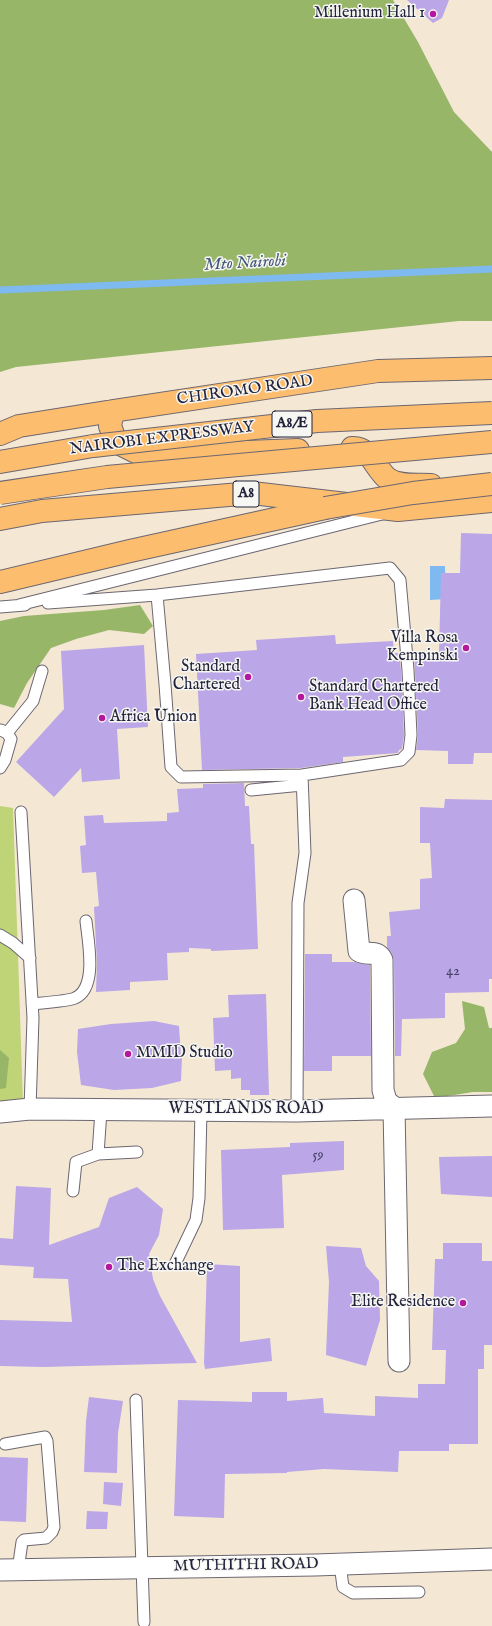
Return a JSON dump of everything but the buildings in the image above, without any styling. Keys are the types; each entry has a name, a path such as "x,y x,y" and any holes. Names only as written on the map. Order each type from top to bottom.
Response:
{"highway":[{"name":"CHIROMO ROAD","path":"10,430 113,410 378,371 492,368"},
{"path":"113,410 110,426 116,442 144,456 359,448 366,452 388,479 399,484 492,484"},
{"name":"NAIROBI EXPRESSWAY","path":"0,462 93,446 317,422 492,413"},
{"path":"0,417 10,430"},
{"name":"NAIROBI EXPRESSWAY","path":"0,493 107,476 492,442"},
{"path":"0,582 137,549 325,508 413,493 492,484"},
{"name":"A8","path":"0,518 42,511 252,493 398,510 492,501"}],"street":[{"path":"354,900 359,951 362,953 376,953 380,955 382,960 383,1090 386,1101 394,1108 399,1361"},
{"name":"WESTLANDS ROAD","path":"0,1112 30,1109 102,1111 297,1111 492,1106"},
{"name":"MUTHITHI ROAD","path":"9,1570 340,1564 492,1559"}],"lane":[{"path":"19,605 398,510"},
{"path":"0,607 157,595 390,568 396,573 400,580 408,670 411,735 410,752 401,760 251,790"},
{"path":"157,595 171,767 181,777 302,780"},
{"path":"0,768 5,760 11,739 3,731 33,701 42,671"},
{"path":"297,1111 298,902 305,853 302,780"},
{"path":"21,812 33,1018 30,1109"},
{"path":"32,1004 75,998 86,988 90,978 86,922"},
{"path":"0,935 13,943 30,958"},
{"path":"176,1264 196,1220 199,1198 201,1110"},
{"path":"98,1154 102,1111"},
{"path":"73,1191 76,1162 98,1154 137,1152"},
{"path":"136,1400 144,1622"},
{"path":"5,1444 45,1437 47,1441 54,1527 52,1532 46,1538 24,1540 9,1570"},
{"path":"340,1564 343,1587 353,1593 419,1592"}],"green space":[{"path":"0,0 393,0 418,42 454,112 492,152 492,321 459,321 16,367 0,372"},
{"path":"140,605 153,626 144,634 109,630 51,648 27,683 14,708 0,704 0,621 24,616 104,610"},
{"path":"0,806 13,808 23,1103 0,1104"},
{"path":"462,1001 484,1007 489,1028 492,1028 492,1092 473,1092 435,1098 423,1074 432,1052 456,1043 465,1029"},
{"path":"0,1050 9,1058 6,1088 0,1089"}],"water":[{"path":"430,566 445,566 446,599 430,600"}],"waterway":[{"name":"Mto Nairobi","path":"0,290 492,269"}],"place":[{"name":"Millenium Hall 1","path":"433,14"},
{"name":"Villa Rosa Kempinski","path":"466,648"},
{"name":"Standard Chartered","path":"248,677"},
{"name":"Standard Chartered Bank Head Office","path":"301,697"},
{"name":"Africa Union","path":"102,718"},
{"name":"MMID Studio","path":"128,1054"},
{"name":"The Exchange","path":"109,1267"},
{"name":"Elite Residence","path":"463,1303"}]}
